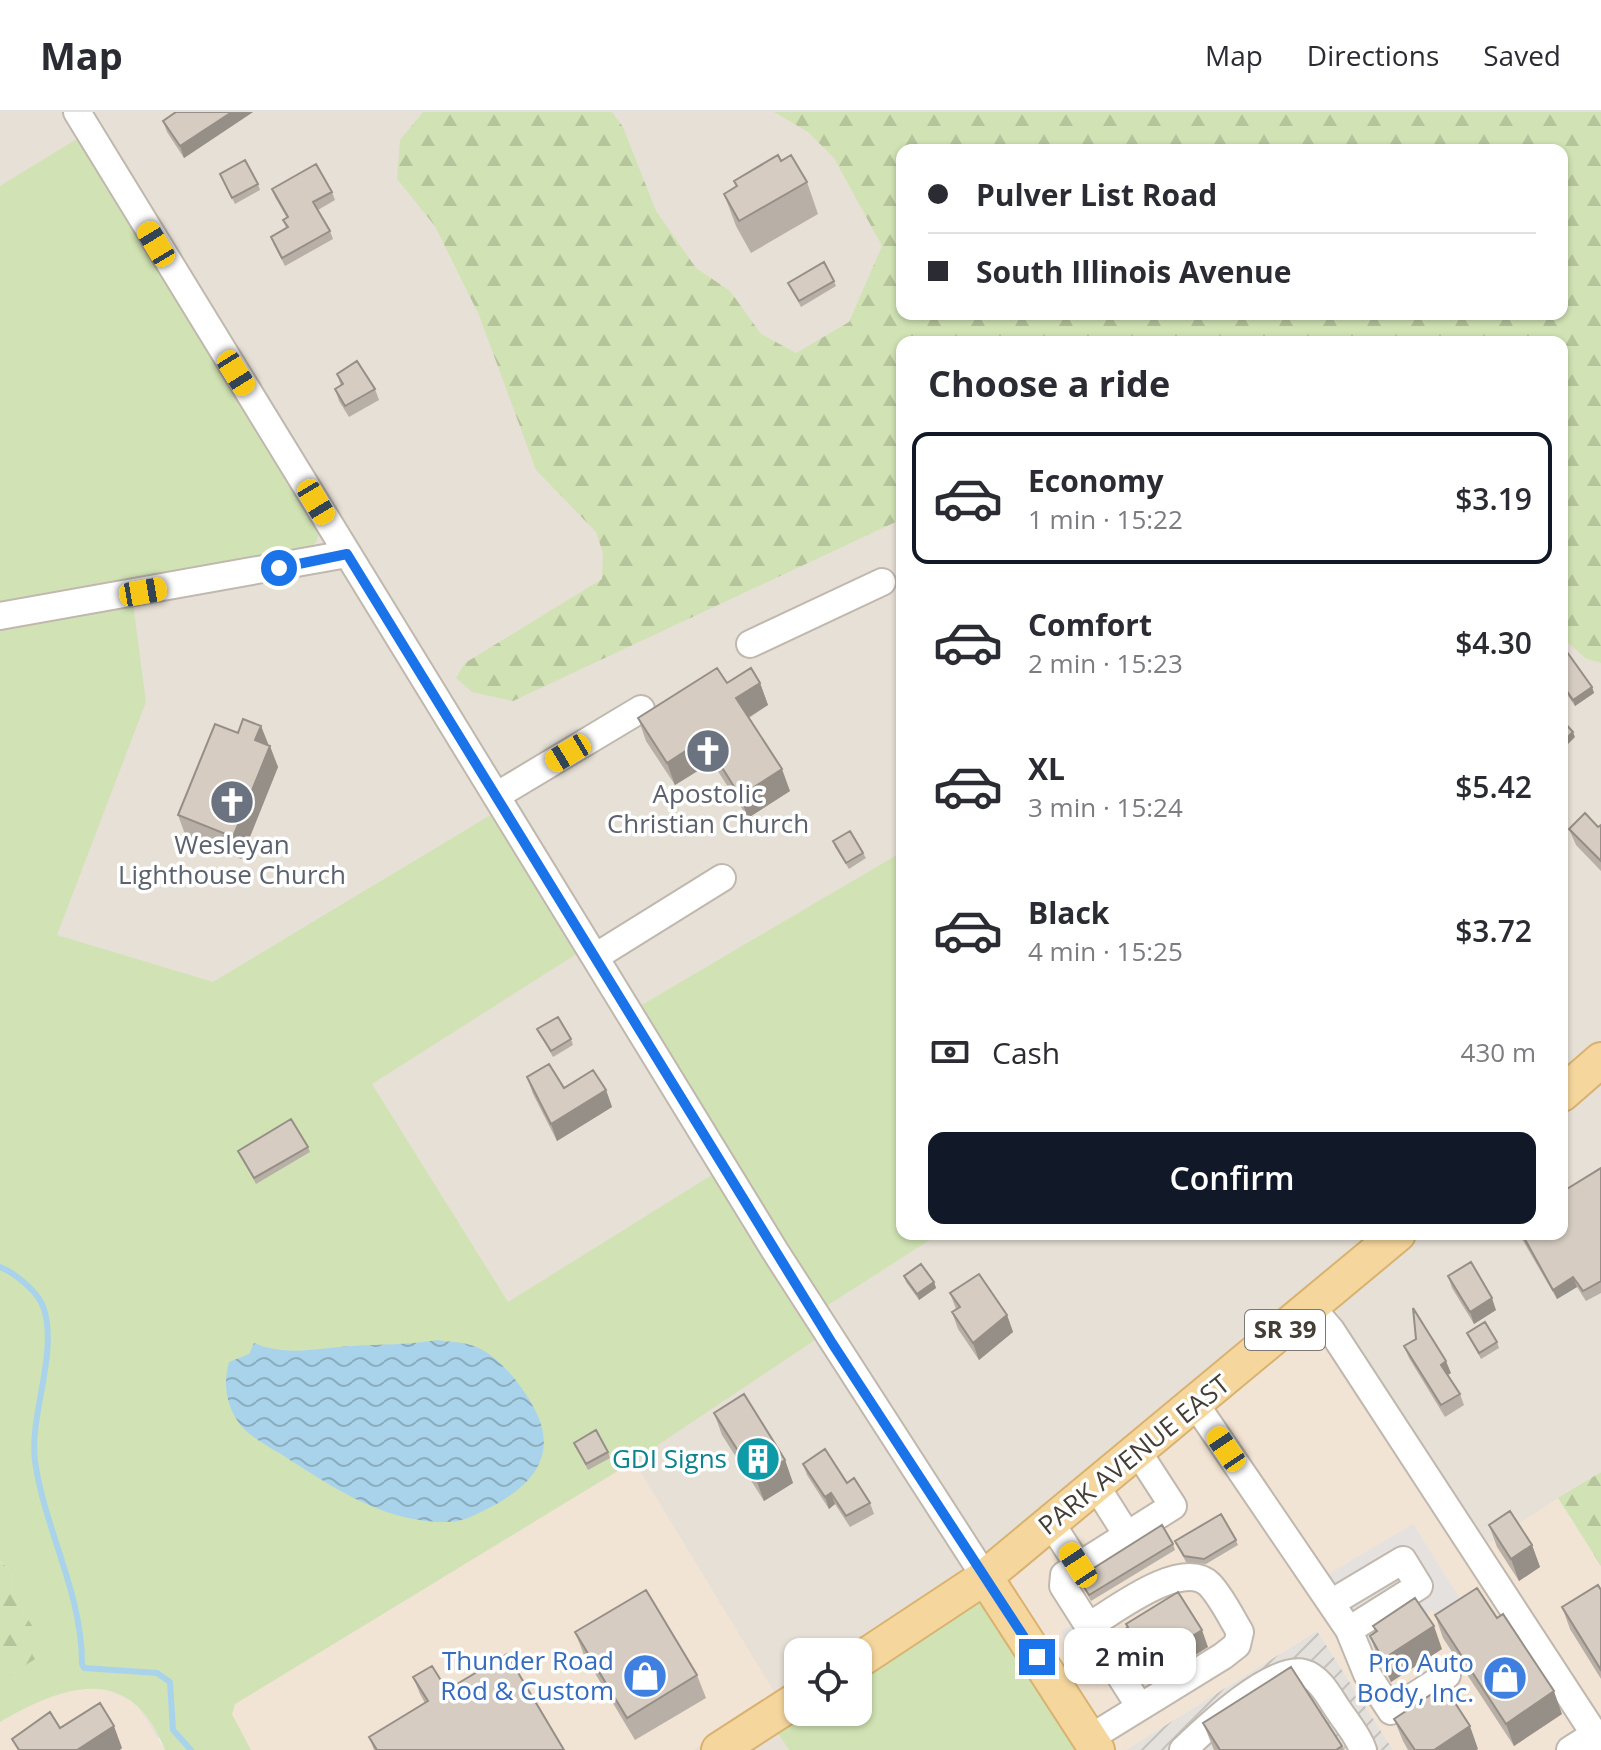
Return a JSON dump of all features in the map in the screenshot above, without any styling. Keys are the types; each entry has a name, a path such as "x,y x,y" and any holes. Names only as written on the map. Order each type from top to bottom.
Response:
{"main road":[{"path":"1568,1089 1601,1060"},
{"name":"PARK AVENUE EAST","path":"872,1652 985,1577 1196,1405 1391,1240"},
{"path":"985,1577 1093,1744"},
{"path":"719,1750 784,1708"}],"street":[{"path":"77,112 847,1367 985,1577"},
{"path":"0,616 347,554"},
{"path":"750,644 882,582"},
{"path":"496,796 641,709"},
{"path":"595,957 722,878"},
{"path":"1312,1308 1331,1330 1598,1739 1570,1750"},
{"path":"1196,1405 1349,1630 1367,1674 1391,1711 1447,1675"},
{"path":"1138,1452 1173,1506 1064,1575 1063,1586 1140,1707"},
{"path":"1096,1486 1127,1535"},
{"path":"1051,1523 1078,1565"},
{"path":"1331,1603 1403,1560 1419,1586 1349,1630"},
{"path":"1089,1626 1168,1578 1199,1579 1209,1584 1240,1632 1237,1645 1223,1656 1140,1707 1093,1744"},
{"path":"1183,1750 1273,1678 1292,1671 1308,1673 1321,1685 1363,1750"}],"shaded area":[{"path":"0,112 1601,112 1601,1472 1486,1545 1332,1306 1163,1455 984,1599 872,1671 872,1638 784,1638 784,1726 778,1732 789,1750 693,1750 775,1695 232,1714 251,1750 165,1750 161,1739 29,1705 0,1722"},
{"path":"1333,1306 1486,1545 1558,1498 1601,1566 1601,1750 1393,1750 1317,1631 1126,1750 1080,1750 984,1599 1163,1455"},
{"path":"634,1461 776,1695 693,1750 251,1750 232,1714 235,1704"},
{"path":"1413,1524 1471,1616 1447,1632 1432,1610 1371,1649 1325,1576"},
{"path":"1077,1621 1112,1675 1096,1686 1061,1632"},
{"path":"1317,1631 1393,1750 1126,1750"},
{"path":"100,1687 135,1702 165,1750 0,1750 0,1722 29,1705 63,1692"}],"green space":[{"path":"423,112 612,112 623,127 656,211 696,268 730,291 761,334 796,353 849,322 882,246 834,158 808,132 774,112 1601,112 1601,663 1585,658 1568,642 1568,336 896,336 896,522 513,701 472,692 456,678 465,663 602,579 603,553 596,532 536,470 479,315 435,226 397,179 400,140"},
{"path":"80,137 320,531 316,542 307,551 0,604 0,186"},
{"path":"133,603 146,702 57,935 213,982 494,813 578,953 372,1084 508,1302 715,1173 818,1338 634,1461 235,1704 232,1714 251,1750 165,1750 151,1722 134,1703 115,1692 94,1689 48,1698 0,1722 0,1681 37,1658 37,1633 14,1598 11,1570 0,1561 0,626"},
{"path":"896,856 896,1240 930,1240 825,1307 640,1006"},
{"path":"1601,1472 1601,1566 1558,1498"},
{"path":"0,1562 11,1570 14,1598 37,1633 37,1658 0,1681"},
{"path":"984,1599 1080,1750 789,1750 777,1732 786,1726 872,1726 872,1671"}],"water":[{"path":"438,1340 474,1346 500,1363 533,1406 544,1439 538,1466 519,1489 491,1507 461,1520 407,1518 347,1494 252,1435 239,1423 227,1396 229,1362 249,1354 254,1343 278,1350 303,1350"}],"building":[{"path":"176,112 232,112 180,146 163,121"},
{"path":"778,155 781,161 791,155 807,182 739,221 724,194 737,186 734,181"},
{"path":"245,160 258,184 232,198 220,174"},
{"path":"316,164 332,192 313,202 330,231 282,258 271,237 288,227 283,220 288,217 272,189"},
{"path":"824,262 834,281 799,301 788,283"},
{"path":"357,361 375,389 345,406 335,389 343,384 337,374"},
{"path":"1568,653 1592,687 1573,700 1568,693"},
{"name":"Apostolic Christian Church","path":"717,668 727,683 751,668 760,683 736,698 782,769 740,796 704,739 667,763 638,718"},
{"path":"243,719 261,726 255,740 270,746 233,837 178,815 215,724 238,733"},
{"path":"1585,813 1598,827 1601,825 1601,861 1569,829"},
{"path":"850,831 863,853 846,863 833,841"},
{"path":"558,1017 571,1039 551,1051 537,1029"},
{"path":"549,1064 564,1088 593,1070 606,1090 551,1124 527,1077"},
{"path":"291,1119 308,1147 254,1178 238,1151"},
{"path":"1601,1168 1601,1281 1583,1291 1573,1277 1553,1290 1525,1240 1568,1240 1568,1188"},
{"path":"1471,1262 1492,1298 1470,1312 1448,1276"},
{"path":"921,1264 934,1282 917,1294 904,1276"},
{"path":"979,1274 1007,1315 973,1343 952,1312 960,1307 950,1293"},
{"path":"1413,1308 1446,1361 1441,1365 1460,1394 1441,1405 1404,1346 1416,1339"},
{"path":"1485,1322 1497,1342 1479,1353 1467,1333"},
{"name":"GDI Signs","path":"744,1394 785,1460 756,1479 714,1413"},
{"path":"596,1430 608,1452 586,1464 574,1443"},
{"path":"825,1449 847,1483 854,1478 870,1503 846,1516 831,1493 825,1497 803,1464"},
{"path":"1510,1511 1532,1545 1511,1559 1489,1525"},
{"path":"1221,1514 1236,1540 1204,1559 1184,1556 1175,1541"},
{"path":"1162,1525 1173,1544 1089,1595 1078,1578"},
{"path":"1598,1585 1601,1590 1601,1670 1562,1607"},
{"path":"1477,1588 1497,1618 1503,1614 1554,1691 1506,1724 1435,1615"},
{"name":"Thunder Road Rod & Custom","path":"646,1590 697,1675 627,1718 575,1632"},
{"path":"1178,1592 1202,1630 1150,1662 1137,1643 1127,1649 1118,1634 1128,1627 1126,1624"},
{"path":"1415,1598 1434,1626 1383,1659 1370,1636 1377,1631 1373,1626"},
{"path":"507,1654 564,1750 377,1750 369,1737 428,1701 413,1677 432,1666 447,1690"},
{"path":"1291,1667 1342,1746 1336,1750 1220,1750 1203,1723"},
{"path":"1444,1686 1470,1726 1434,1750 1415,1750 1394,1719"},
{"path":"100,1703 114,1726 77,1750 19,1750 12,1739 50,1712 60,1728"}],"waterway":[{"path":"0,1267 26,1284 44,1309 48,1345 36,1425 35,1461 76,1612 82,1664 84,1668 157,1673 170,1682 173,1730 191,1750"}],"place":[{"name":"Apostolic Christian Church","path":"708,751"},
{"name":"Wesleyan Lighthouse Church","path":"232,802"},
{"name":"GDI Signs","path":"758,1459"},
{"name":"Thunder Road Rod & Custom","path":"645,1676"},
{"name":"Pro Auto Body, Inc.","path":"1505,1678"}],"route":[{"path":"279,568 347,554 832,1343 1037,1657"}]}
